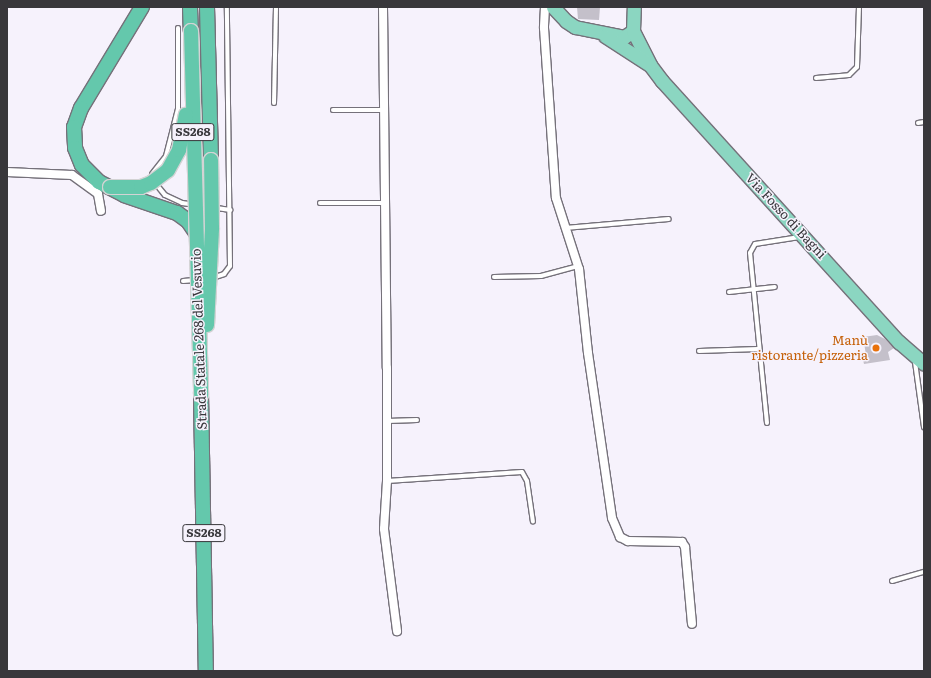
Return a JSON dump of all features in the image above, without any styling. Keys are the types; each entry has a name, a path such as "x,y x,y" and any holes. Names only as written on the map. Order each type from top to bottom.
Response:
{"highway":[{"path":"142,7 79,112 74,137 75,148 82,165 89,175 124,195 176,213 188,221 196,233"},
{"name":"Strada Statale 268 del Vesuvio","path":"190,7 184,30 196,233 201,395 206,671"},
{"path":"201,395 212,228 207,7"},
{"path":"110,187 128,188 151,183 168,170 174,162 185,126 187,64 184,30"}],"main road":[{"path":"553,7 566,21 575,27 624,37 633,31 634,7"},
{"name":"Via Fosso di Bagni","path":"597,31 650,65 919,360"},
{"name":"Via Fosso di Bagni","path":"633,31 650,65"}],"street":[{"path":"383,7 383,110 386,202 387,481 384,529 397,631"},
{"path":"545,7 544,28 556,198 564,228 578,266 588,353 616,531 620,537 628,541 682,542 685,547 692,624"},
{"path":"7,172 72,175 98,194 101,211"}],"lane":[{"path":"183,281 217,278 230,266 227,7"},
{"path":"274,103 276,7"},
{"path":"816,78 849,75 857,67 858,7"},
{"path":"184,30 175,127 166,156 151,178 165,195 182,203 230,210"},
{"path":"333,110 383,110"},
{"path":"918,122 924,122"},
{"path":"320,203 386,202"},
{"path":"564,228 669,219"},
{"path":"766,423 752,290 751,248 760,242 803,234"},
{"path":"494,277 542,276 578,266"},
{"path":"729,292 775,287"},
{"path":"699,351 758,350"},
{"path":"919,360 924,427"},
{"path":"386,421 417,420"},
{"path":"387,481 522,472 527,481 533,522"},
{"path":"892,581 924,572"}],"building":[{"path":"577,7 600,7 599,20 578,19"},
{"path":"877,335 885,339 894,348 888,352 890,360 864,364 862,356 866,355 863,337"}],"place":[{"name":"Manù ristorante/pizzeria","path":"876,348"}]}
